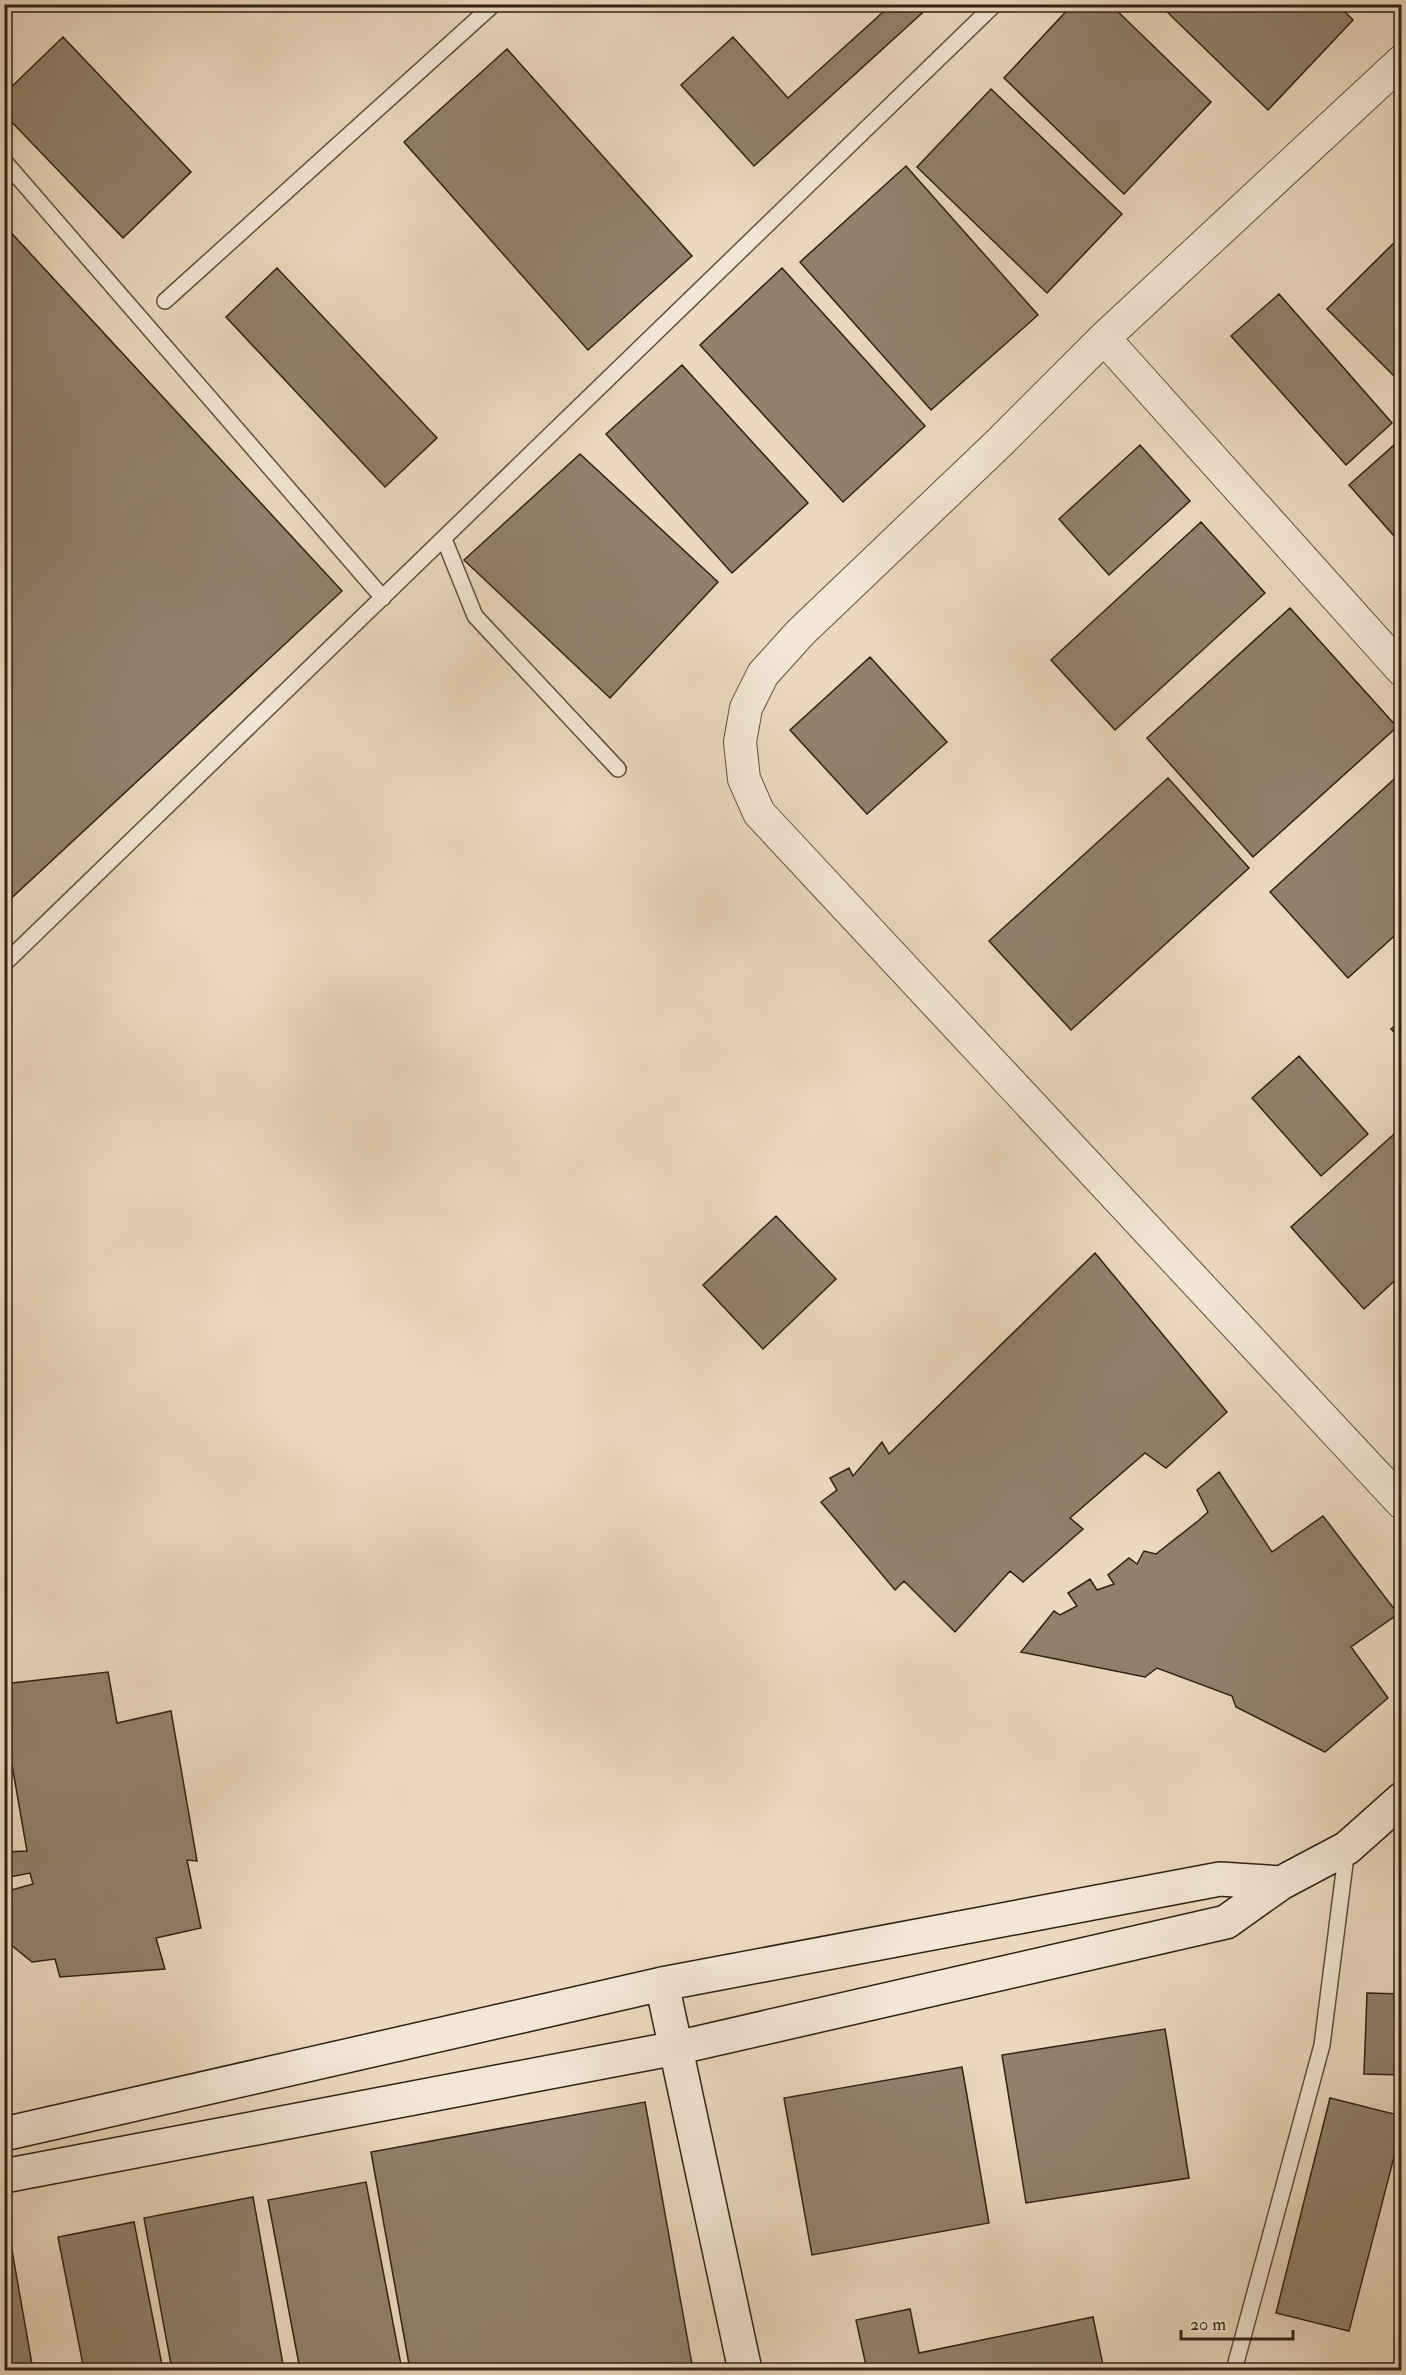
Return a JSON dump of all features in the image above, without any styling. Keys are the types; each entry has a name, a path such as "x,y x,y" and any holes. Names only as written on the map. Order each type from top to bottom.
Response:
{"street":[{"path":"1401,61 1104,338 998,444 800,633 763,674 746,708 740,742 744,779 759,813 1401,1503"},
{"path":"1104,338 1401,669"},
{"path":"4,2176 676,2048 1226,1922 1281,1883 1347,1848 1401,1798"},
{"path":"4,2134 662,1984 1220,1879 1281,1883"},
{"path":"662,1984 745,2370"}],"lane":[{"path":"165,301 494,4"},
{"path":"4,964 994,4"},
{"path":"4,161 383,598"},
{"path":"444,539 475,616 618,770"},
{"path":"1234,2370 1322,2045 1347,1848"}],"building":[{"path":"4,4 22,4 4,20"},
{"path":"892,4 932,4 754,166 681,85 733,37 788,98"},
{"path":"1073,4 1110,4 1211,102 1124,194 1004,78"},
{"path":"1159,4 1337,4 1353,20 1268,110"},
{"path":"63,37 191,172 123,238 4,114 4,94"},
{"path":"507,49 692,256 588,350 404,142"},
{"path":"991,89 1122,214 1047,293 917,167"},
{"path":"906,166 1038,315 931,410 800,262"},
{"path":"4,225 342,591 4,905"},
{"path":"1402,235 1402,384 1327,309"},
{"path":"277,268 437,438 385,487 226,317"},
{"path":"782,268 925,426 843,502 700,345"},
{"path":"1279,294 1392,423 1346,465 1231,336"},
{"path":"682,365 808,503 732,573 606,434"},
{"path":"1402,438 1402,545 1349,485"},
{"path":"1140,445 1190,501 1109,575 1059,519"},
{"path":"580,454 718,582 610,698 464,560"},
{"path":"1201,522 1265,593 1115,730 1051,660"},
{"path":"1290,608 1397,727 1253,857 1147,738"},
{"path":"870,657 947,742 867,814 790,730"},
{"path":"1402,772 1402,929 1348,978 1270,892"},
{"path":"1168,778 1249,868 1071,1030 989,941"},
{"path":"1402,1019 1402,1040 1391,1029"},
{"path":"1299,1056 1368,1134 1321,1176 1252,1098"},
{"path":"1402,1127 1402,1274 1364,1309 1291,1227"},
{"path":"776,1216 836,1279 763,1349 703,1285"},
{"path":"1095,1253 1227,1412 1166,1468 1145,1453 1070,1518 1083,1529 1023,1582 1010,1571 955,1632 904,1581 895,1590 821,1502 837,1490 830,1478 849,1468 853,1476 882,1442 889,1454"},
{"path":"1219,1472 1272,1552 1323,1516 1398,1614 1351,1647 1388,1698 1325,1752 1236,1707 1232,1696 1157,1668 1145,1677 1021,1652 1054,1611 1060,1615 1077,1606 1068,1593 1090,1579 1097,1590 1114,1584 1108,1575 1129,1558 1137,1564 1144,1551 1156,1554 1208,1512 1197,1490"},
{"path":"108,1672 117,1723 171,1711 197,1861 187,1860 201,1928 156,1938 165,1969 60,1977 55,1959 32,1962 10,1944 4,1920 4,1892 33,1884 30,1873 4,1878 4,1852 27,1851 8,1742 4,1743 4,1684"},
{"path":"1367,1993 1402,1994 1402,2075 1364,2074"},
{"path":"1165,2029 1189,2178 1026,2203 1002,2055"},
{"path":"962,2067 989,2223 812,2255 784,2098"},
{"path":"1330,2098 1402,2116 1402,2126 1349,2331 1276,2313"},
{"path":"645,2102 693,2370 410,2370 371,2152"},
{"path":"366,2182 402,2370 300,2370 268,2200"},
{"path":"253,2197 284,2370 172,2370 144,2218"},
{"path":"134,2222 163,2370 84,2370 58,2237"},
{"path":"10,2239 33,2370 4,2370 4,2240"},
{"path":"910,2309 919,2353 1093,2317 1104,2370 867,2370 856,2320"}]}
